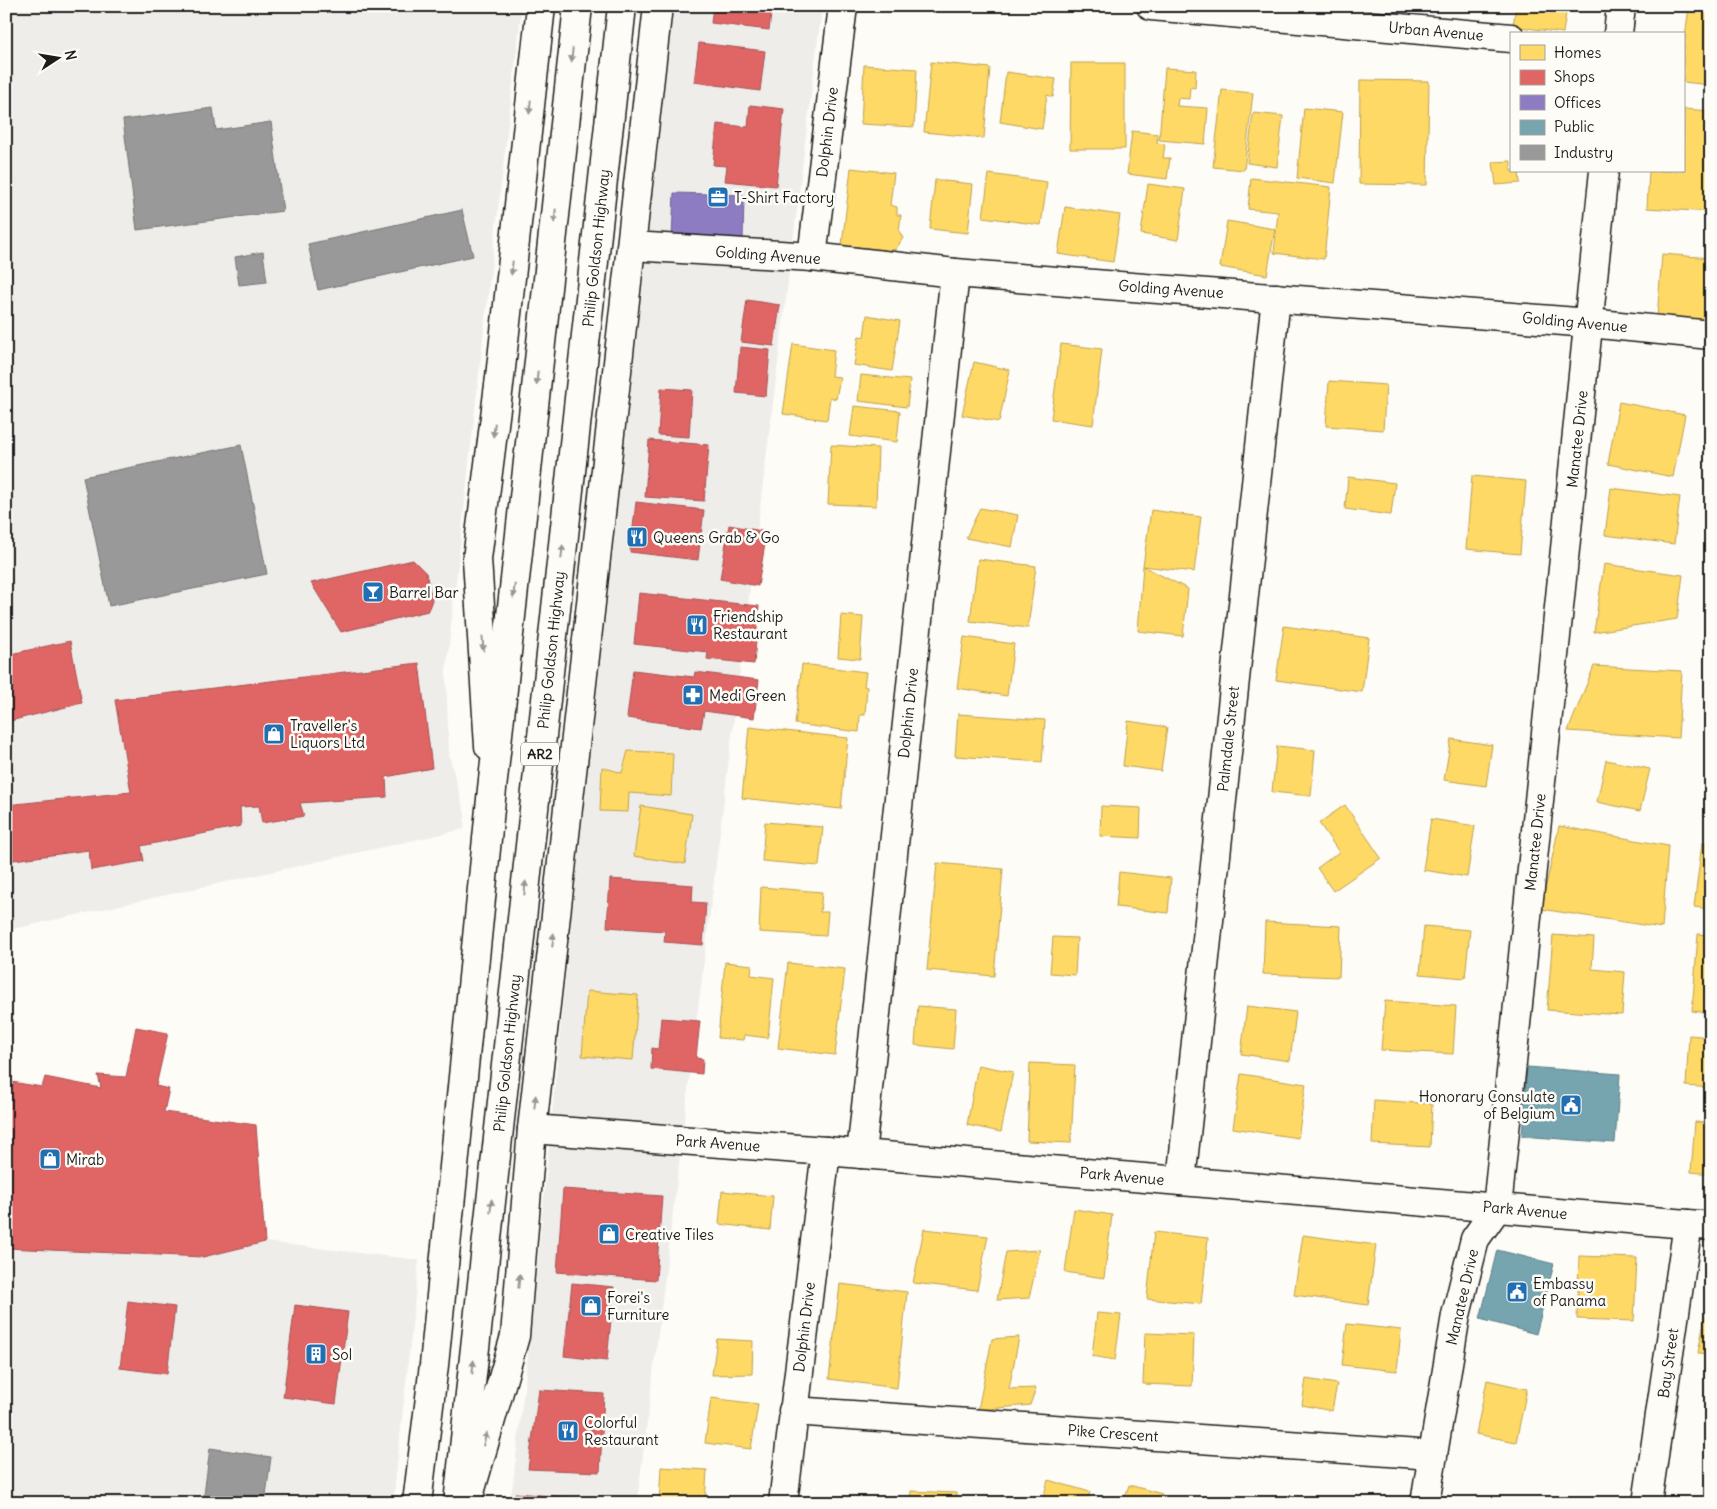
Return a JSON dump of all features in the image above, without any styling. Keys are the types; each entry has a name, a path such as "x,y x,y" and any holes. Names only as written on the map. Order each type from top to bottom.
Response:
{"street":[{"path":"492,789 477,559 502,358 541,6"},
{"path":"417,1503 434,1365 492,789 578,6"},
{"name":"Philip Goldson Highway","path":"458,1503 622,6"},
{"path":"467,1503 515,1336 532,1129 658,6"},
{"name":"Dolphin Drive","path":"812,257 843,6"},
{"name":"Urban Avenue","path":"1151,6 1510,38"},
{"path":"1618,32 1621,6"},
{"name":"Manatee Drive","path":"1425,1503 1456,1315 1475,1239 1497,1208 1604,172"},
{"name":"Golding Avenue","path":"632,246 812,257 955,273 1589,323 1711,335"},
{"name":"Dolphin Drive","path":"861,1154 955,273"},
{"name":"Palmdale Street","path":"1181,1181 1276,298"},
{"name":"Park Avenue","path":"532,1129 826,1151 1699,1225"},
{"name":"Dolphin Drive","path":"783,1503 826,1151"},
{"name":"Bay Street","path":"1647,1503 1699,1225"},
{"name":"Pike Crescent","path":"793,1411 1433,1455"}],"shaded area":[{"path":"6,6 522,6 446,672 449,755 465,814 464,829 13,929 6,923"},
{"path":"674,6 822,6 637,1503 509,1503 513,1484 532,1320 568,951"},
{"path":"265,1242 419,1260 393,1503 13,1503 6,1476 6,1248 203,1257"}],"building: Homes":[{"path":"1516,6 1567,6 1563,32 1513,26"},
{"path":"1689,6 1711,6 1711,85 1684,82 1684,46"},
{"path":"931,62 990,68 984,138 924,132"},
{"path":"1071,63 1125,63 1125,149 1070,149"},
{"path":"864,65 917,69 914,127 861,124"},
{"path":"1165,68 1196,70 1195,88 1190,87 1189,99 1178,98 1177,106 1208,108 1205,144 1159,140"},
{"path":"1006,72 1056,79 1053,97 1047,95 1042,129 1000,122"},
{"path":"1360,80 1429,81 1427,185 1359,184"},
{"path":"1222,90 1253,93 1244,170 1213,167"},
{"path":"1304,108 1343,112 1335,183 1297,178"},
{"path":"1684,109 1711,111 1711,212 1647,208 1649,172 1684,172"},
{"path":"1253,113 1283,116 1277,167 1247,163"},
{"path":"1132,131 1158,134 1157,143 1165,144 1163,158 1170,158 1167,179 1127,174"},
{"path":"1510,161 1510,172 1519,172 1520,183 1496,185 1493,162"},
{"path":"851,168 894,173 890,205 897,207 897,215 901,215 899,231 903,238 896,249 889,251 842,245"},
{"path":"989,174 1047,182 1041,225 983,217"},
{"path":"1251,178 1331,187 1324,259 1274,253 1278,212 1248,209"},
{"path":"935,180 973,184 968,233 930,229"},
{"path":"1148,184 1185,189 1178,240 1141,234"},
{"path":"1065,207 1120,215 1113,262 1058,254"},
{"path":"1227,221 1275,229 1267,275 1220,267"},
{"path":"1662,254 1711,258 1711,324 1657,318"},
{"path":"867,315 900,321 892,371 854,365 859,336 864,337"},
{"path":"793,344 834,350 831,376 840,377 836,399 830,397 827,420 783,414"},
{"path":"1061,344 1102,349 1093,425 1051,419"},
{"path":"974,362 1010,370 999,422 962,415"},
{"path":"861,375 910,380 907,407 858,401"},
{"path":"1329,381 1386,385 1383,430 1326,426"},
{"path":"1619,402 1685,415 1673,477 1608,464"},
{"path":"854,406 900,411 897,442 850,436"},
{"path":"831,445 878,448 876,506 828,504"},
{"path":"1472,476 1526,481 1520,554 1466,549"},
{"path":"1348,477 1395,483 1391,515 1345,509"},
{"path":"1611,488 1680,497 1674,544 1605,535"},
{"path":"980,508 1018,515 1012,547 966,538"},
{"path":"1151,510 1201,517 1194,572 1143,566"},
{"path":"978,559 1036,566 1028,628 970,621"},
{"path":"1604,564 1683,575 1677,619 1594,632"},
{"path":"1143,566 1188,589 1183,636 1138,631"},
{"path":"841,615 863,617 860,659 838,657"},
{"path":"1284,626 1369,638 1362,692 1276,680"},
{"path":"964,637 1014,644 1007,696 957,688"},
{"path":"802,664 866,672 864,686 867,687 865,715 860,715 859,732 795,724"},
{"path":"1594,666 1682,671 1678,738 1568,731"},
{"path":"958,714 1045,720 1042,762 955,756"},
{"path":"1128,721 1167,727 1161,771 1123,766"},
{"path":"749,727 848,738 841,809 742,798"},
{"path":"1451,739 1492,745 1486,786 1444,780"},
{"path":"1277,746 1315,750 1311,796 1272,792"},
{"path":"628,751 673,753 671,796 629,793 628,812 600,811 602,767 622,773"},
{"path":"1606,760 1650,769 1640,811 1597,802"},
{"path":"1345,805 1381,858 1333,891 1317,868 1339,852 1319,823"},
{"path":"641,806 692,814 685,864 634,856"},
{"path":"1101,806 1141,808 1140,838 1100,836"},
{"path":"1431,819 1475,826 1467,877 1423,870"},
{"path":"765,822 823,827 819,866 762,861"},
{"path":"1559,826 1668,846 1662,928 1541,909"},
{"path":"1702,843 1711,844 1711,909 1694,907"},
{"path":"937,863 1003,869 994,976 927,970"},
{"path":"1119,872 1171,878 1168,913 1116,907"},
{"path":"761,887 822,892 820,912 828,912 826,936 759,932"},
{"path":"1265,922 1341,926 1339,977 1263,974"},
{"path":"1424,926 1470,930 1465,978 1420,974"},
{"path":"1698,934 1711,935 1711,1013 1692,1011"},
{"path":"1553,935 1594,938 1592,969 1625,972 1622,1015 1547,1010"},
{"path":"1053,937 1077,938 1075,975 1050,973"},
{"path":"725,962 752,965 751,975 774,978 768,1038 744,1035 743,1040 718,1038"},
{"path":"788,963 845,969 835,1055 778,1048"},
{"path":"587,991 638,995 633,1060 582,1056"},
{"path":"1385,1001 1456,1006 1453,1054 1381,1050"},
{"path":"918,1006 956,1009 953,1049 915,1045"},
{"path":"1247,1006 1296,1012 1290,1061 1241,1054"},
{"path":"1689,1035 1711,1037 1711,1088 1686,1086"},
{"path":"1030,1063 1075,1065 1071,1143 1027,1141"},
{"path":"978,1065 1013,1072 1001,1132 967,1125"},
{"path":"1241,1074 1306,1084 1298,1138 1233,1128"},
{"path":"1374,1100 1432,1104 1430,1147 1372,1144"},
{"path":"1695,1122 1711,1123 1711,1174 1691,1172"},
{"path":"722,1191 773,1196 770,1230 719,1224"},
{"path":"1074,1209 1112,1215 1104,1278 1065,1272"},
{"path":"924,1229 988,1236 977,1290 913,1283"},
{"path":"1154,1232 1208,1238 1201,1304 1147,1299"},
{"path":"1303,1235 1376,1245 1368,1305 1294,1295"},
{"path":"1040,1250 1029,1298 997,1300 1006,1252"},
{"path":"1579,1256 1637,1258 1634,1321 1577,1319"},
{"path":"840,1284 907,1292 897,1388 829,1379"},
{"path":"1709,1294 1711,1294 1711,1354 1698,1353"},
{"path":"1097,1313 1121,1315 1115,1360 1092,1356"},
{"path":"1347,1324 1401,1330 1397,1371 1342,1365"},
{"path":"1145,1333 1194,1335 1192,1386 1143,1384"},
{"path":"1019,1337 1009,1389 1036,1388 1030,1405 978,1410 992,1339"},
{"path":"717,1339 753,1341 752,1374 712,1375"},
{"path":"1306,1379 1337,1384 1332,1411 1302,1405"},
{"path":"1487,1380 1527,1389 1516,1442 1476,1434"},
{"path":"711,1398 758,1404 751,1449 705,1443"},
{"path":"661,1467 707,1470 705,1503 659,1503"},
{"path":"1048,1480 1090,1492 1086,1503 1042,1503"},
{"path":"1129,1485 1162,1494 1160,1503 1123,1503"},
{"path":"911,1491 956,1493 956,1503 910,1503"},
{"path":"1562,1496 1604,1501 1604,1503 1561,1503"},
{"path":"1199,1497 1217,1503 1198,1503"}],"building: Shops":[{"path":"713,6 772,6 769,30 711,23"},
{"path":"699,43 765,51 760,91 694,82"},
{"path":"750,105 784,109 776,186 725,181 727,166 713,165 717,124 748,127"},
{"path":"747,300 780,305 774,346 741,342"},
{"path":"740,347 770,350 766,396 736,393"},
{"path":"661,388 692,390 689,437 658,435"},
{"path":"649,440 709,445 704,501 645,497"},
{"path":"636,502 704,510 698,560 630,552"},
{"path":"729,525 767,532 758,586 720,579"},
{"name":"Barrel Bar","path":"413,560 426,573 432,600 428,611 341,632 311,583"},
{"name":"Friendship Restaurant","path":"639,593 759,606 754,664 707,659 708,652 634,644"},
{"path":"70,641 82,703 6,722 6,655"},
{"name":"Traveller's Liquors Ltd","path":"419,663 432,768 386,777 387,797 300,803 304,816 262,823 259,806 240,807 241,826 141,846 144,861 91,870 89,850 6,861 6,805 131,792 115,700"},
{"name":"Medi Green","path":"633,670 694,677 695,672 759,680 754,718 704,711 701,728 627,718"},
{"path":"610,879 693,885 692,902 706,903 703,945 664,942 665,931 607,927"},
{"path":"661,1018 700,1021 696,1058 703,1059 702,1074 651,1069 652,1048 658,1049"},
{"path":"136,1027 168,1033 156,1086 169,1089 164,1112 256,1125 265,1242 203,1257 6,1248 6,1081 42,1087 45,1077 101,1088 98,1075 126,1077"},
{"name":"Creative Tiles","path":"563,1189 662,1196 656,1280 557,1272"},
{"name":"Forei's Furniture","path":"572,1283 614,1287 607,1361 564,1356"},
{"path":"128,1301 175,1307 167,1374 120,1368"},
{"name":"Sol","path":"295,1305 348,1312 336,1404 283,1397"},
{"name":"Colorful Restaurant","path":"539,1390 604,1394 600,1472 528,1469"},
{"path":"515,1493 611,1501 611,1503 515,1503"}],"building: Offices":[{"path":"674,193 744,195 743,240 672,237"}],"building: Public":[{"name":"Honorary Consulate of Belgium","path":"1527,1067 1620,1074 1615,1143 1522,1136"},
{"name":"Embassy of Panama","path":"1497,1250 1554,1264 1536,1334 1480,1319"}],"building: Industry":[{"path":"213,108 216,130 271,122 283,211 137,230 123,120"},
{"path":"462,210 473,256 318,290 308,244"},
{"path":"263,252 267,282 239,285 235,257"},
{"path":"241,445 267,574 109,606 83,477"},
{"path":"210,1448 271,1457 265,1503 203,1503"}],"place":[{"name":"T-Shirt Factory","path":"718,197"},
{"name":"Queens Grab & Go","path":"637,537"},
{"name":"Barrel Bar","path":"373,592"},
{"name":"Friendship Restaurant","path":"697,625"},
{"name":"Medi Green","path":"693,695"},
{"name":"Traveller's Liquors Ltd","path":"274,734"},
{"name":"Honorary Consulate of Belgium","path":"1571,1105"},
{"name":"Mirab","path":"50,1159"},
{"name":"Creative Tiles","path":"609,1234"},
{"name":"Embassy of Panama","path":"1517,1292"},
{"name":"Forei's Furniture","path":"591,1306"},
{"name":"Sol","path":"316,1354"},
{"name":"Colorful Restaurant","path":"568,1431"}]}
